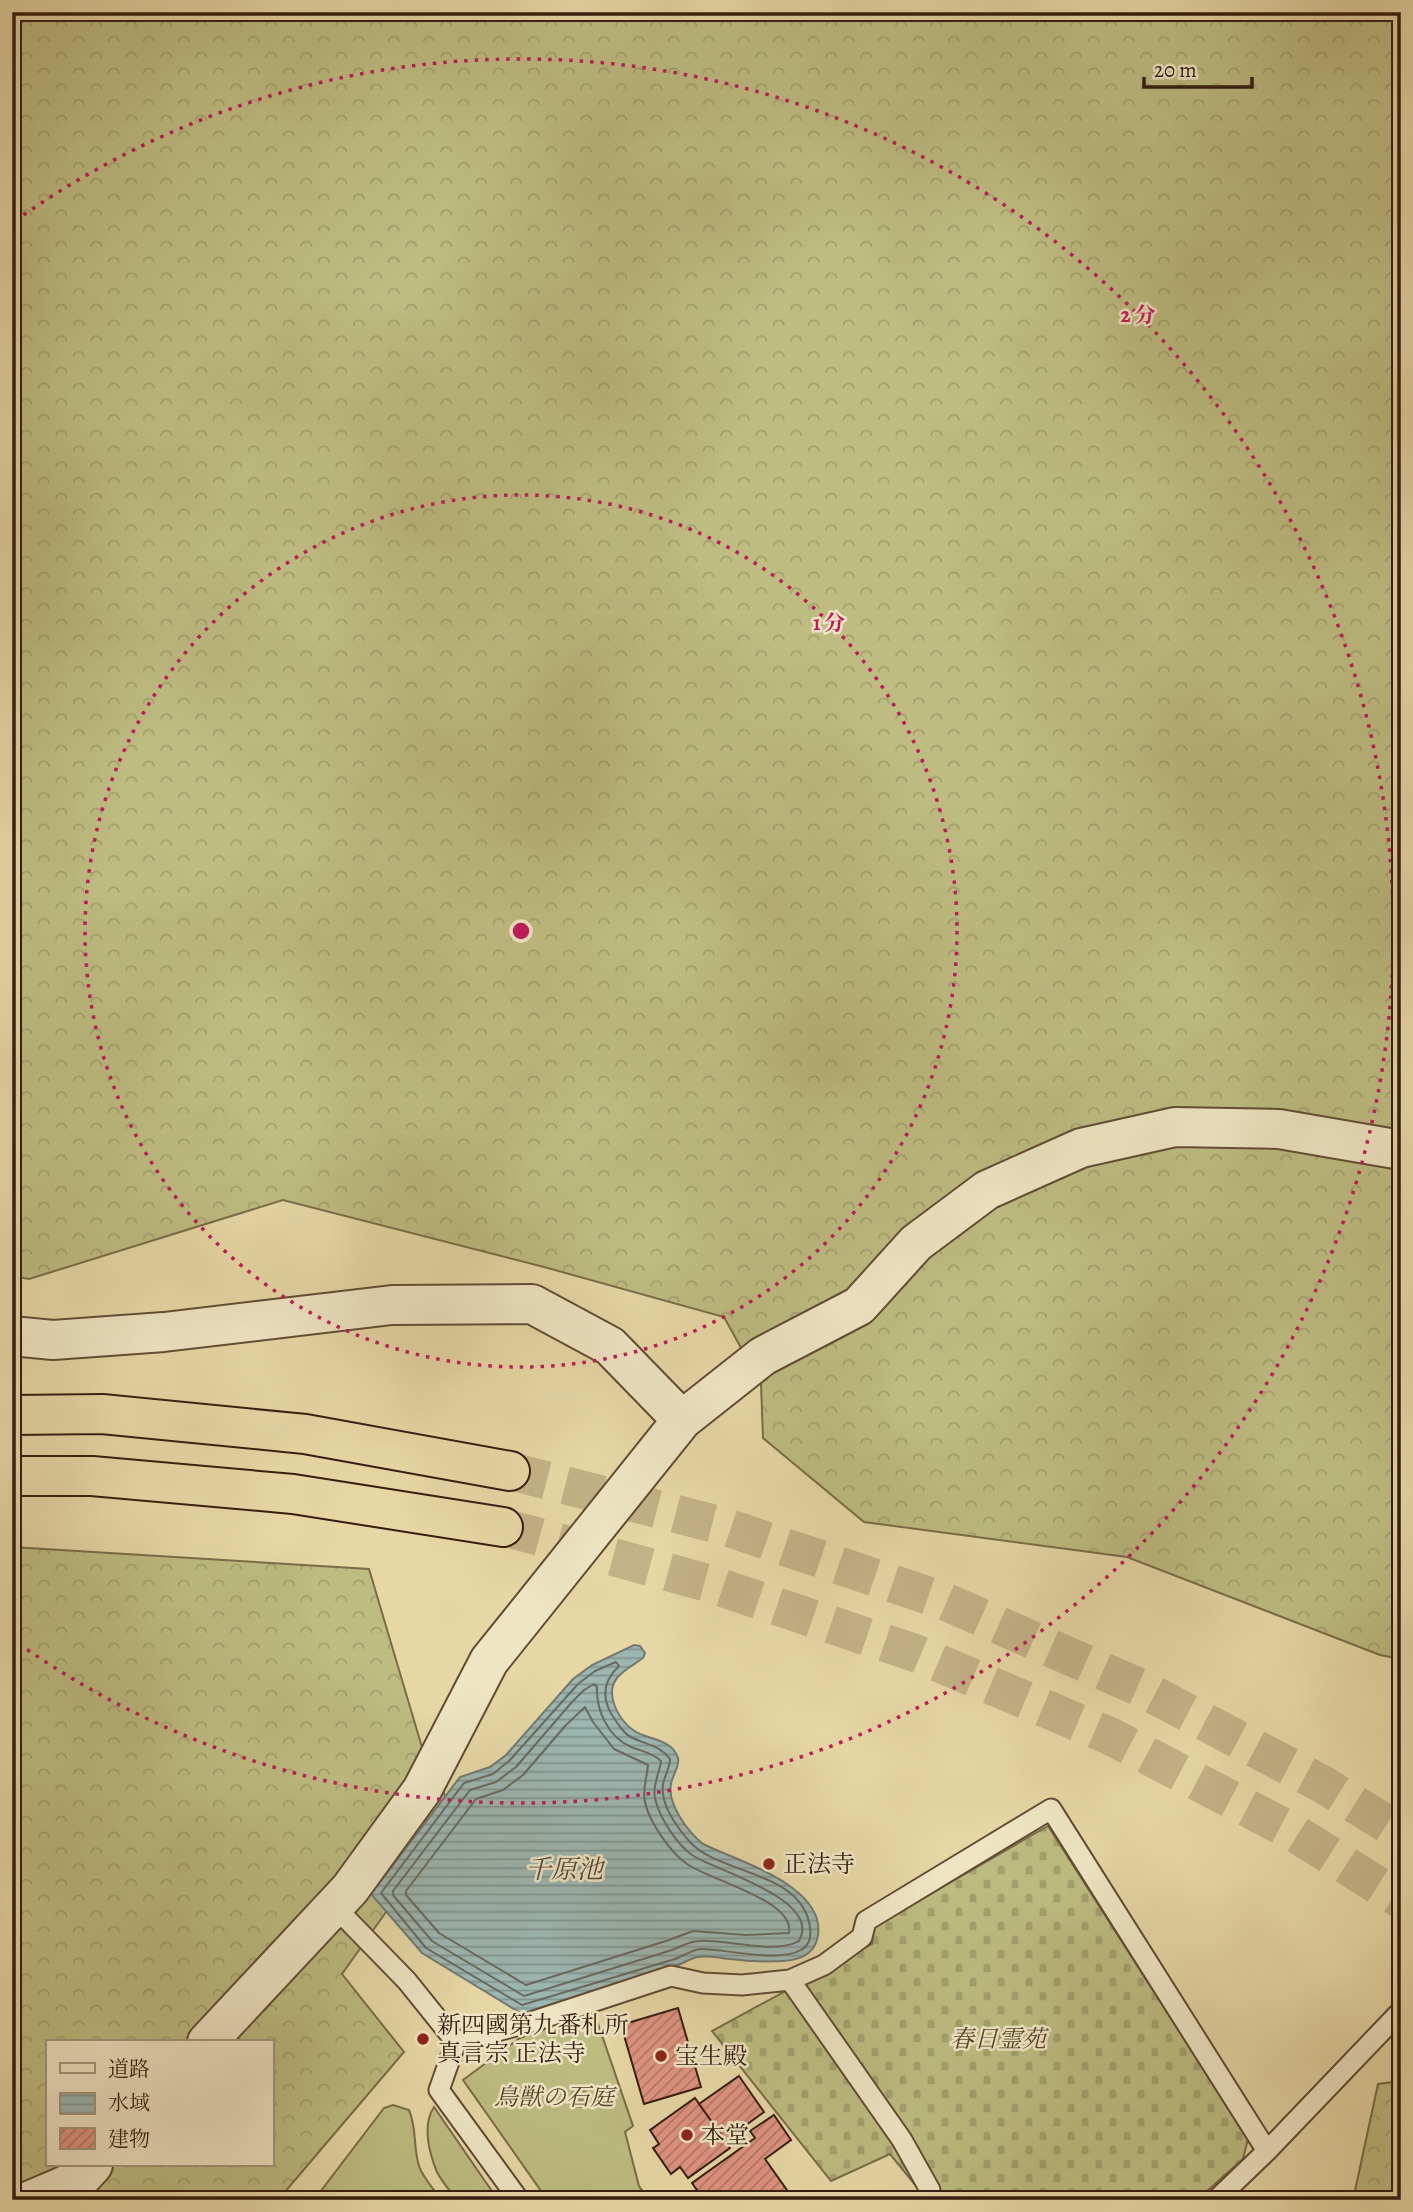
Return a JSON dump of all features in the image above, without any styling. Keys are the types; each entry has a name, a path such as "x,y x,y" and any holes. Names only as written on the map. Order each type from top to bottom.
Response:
{"highway":[{"path":"12,1415 102,1414 305,1434 510,1471"},
{"path":"12,1476 92,1476 293,1494 503,1527"}],"street":[{"path":"209,2040 350,1889 422,1790 489,1661 682,1420 763,1356 859,1307 916,1243 987,1190 1081,1148 1175,1127 1279,1129 1401,1150"},
{"path":"12,1336 53,1340 164,1332 392,1305 532,1304 610,1346 682,1420"},
{"path":"31,2200 80,2179 92,2166"}],"lane":[{"path":"456,2042 531,2022 671,1976 703,1983 742,1985 790,1980 824,1965 862,1937 866,1921 1051,1809 1267,2151"},
{"path":"334,1906 407,1981 456,2042"},
{"path":"790,1980 902,2140 930,2190"},
{"path":"1216,2200 1267,2151 1401,2011"},
{"path":"456,2042 439,2090 519,2200"}],"green space":[{"path":"12,12 1401,12 1401,1659 1380,1655 1127,1557 864,1522 763,1438 761,1384 724,1317 544,1267 283,1200 29,1279 12,1276"},
{"path":"12,1547 369,1569 424,1754 455,1815 342,1974 404,2052 278,2200 12,2200"},
{"name":"春日霊苑","path":"1048,1826 1248,2139 1243,2159 1197,2200 915,2200 921,2192 890,2154 831,2181 712,2031 872,1944 873,1927"},
{"name":"鳥獣の石庭","path":"594,2012 633,2126 625,2132 639,2186 649,2200 549,2200 463,2080 520,2038"},
{"path":"1401,2081 1401,2200 1353,2200 1378,2084"},
{"path":"393,2105 409,2110 419,2166 441,2200 314,2200 384,2108"},
{"path":"434,2107 498,2200 457,2200 444,2183 437,2172 429,2148 428,2122"}],"water":[{"name":"千原池","path":"634,1645 640,1646 645,1653 643,1658 617,1678 613,1684 613,1699 618,1713 633,1730 665,1743 675,1751 678,1761 671,1792 675,1809 703,1844 758,1868 796,1891 810,1905 818,1921 817,1940 812,1950 794,1960 698,1957 522,2014 422,1953 371,1894 460,1777 490,1767 506,1755 573,1679 592,1665"}],"building":[{"name":"宝生殿","path":"678,2008 701,2087 644,2104 621,2025"},
{"path":"739,2076 764,2112 725,2140 699,2104"},
{"name":"本堂","path":"695,2098 730,2148 688,2178 680,2167 671,2174 653,2148 659,2144 650,2130"},
{"path":"774,2115 791,2140 765,2159 794,2200 704,2200 692,2183 755,2138 750,2131"}],"tunnel":[{"path":"510,1471 723,1526 944,1601 1141,1688 1324,1785 1401,1833"},
{"path":"503,1527 708,1583 915,1653 1112,1737 1293,1832 1401,1900"}],"place":[{"name":"正法寺","path":"769,1864"},
{"name":"新四國第九番札所 真言宗 正法寺","path":"423,2039"},
{"name":"宝生殿","path":"661,2056"},
{"name":"本堂","path":"687,2135"}]}
